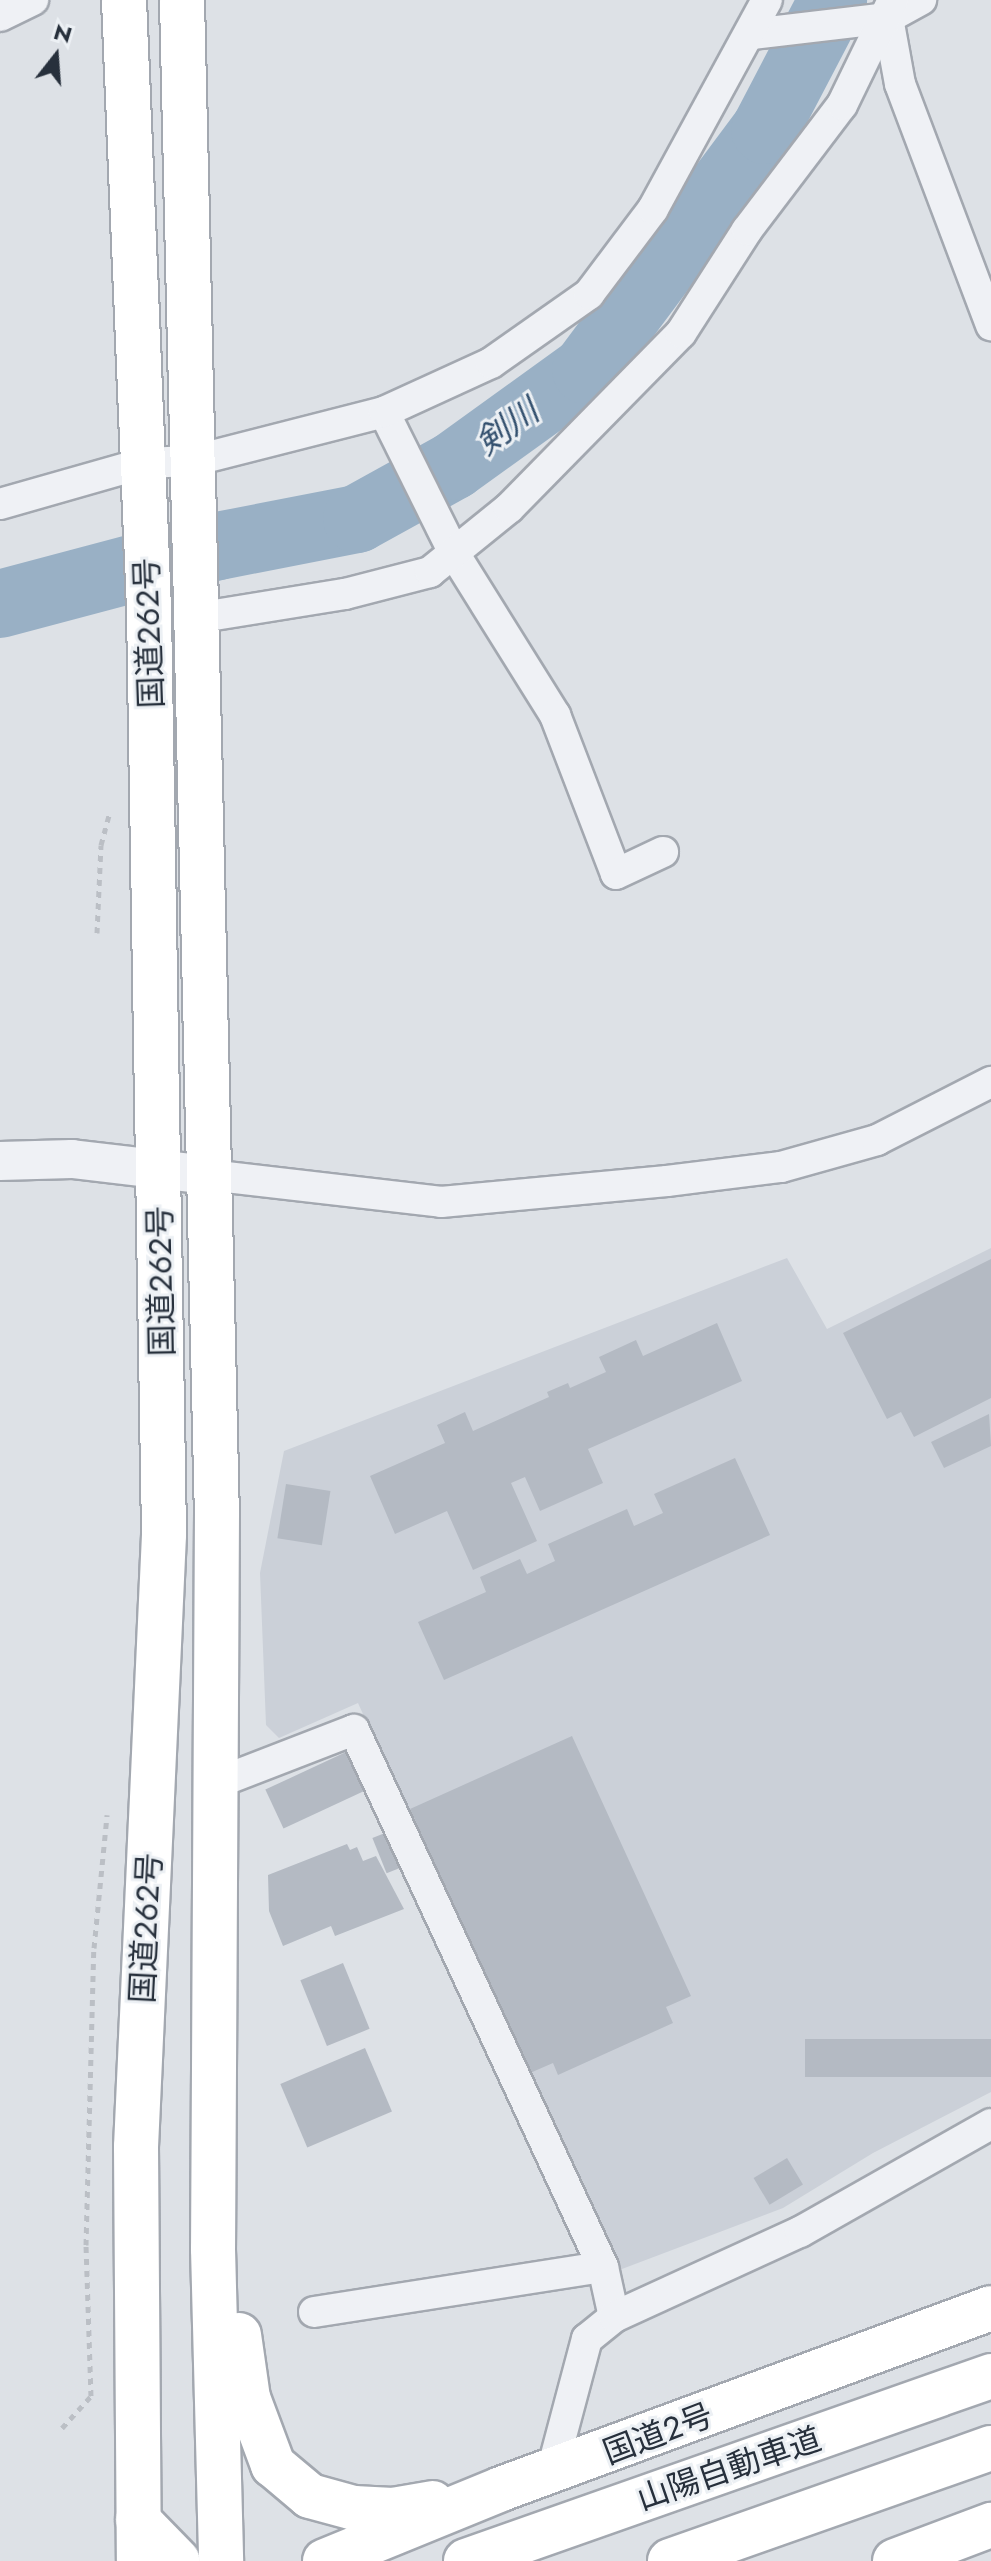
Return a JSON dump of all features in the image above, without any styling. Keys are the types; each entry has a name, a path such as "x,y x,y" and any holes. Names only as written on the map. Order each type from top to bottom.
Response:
{"highway":[{"name":"国道262号","path":"124,0 149,610 164,1535 136,2147 139,2540"},
{"name":"国道262号","path":"182,0 217,1514 213,2249 221,2561"},
{"path":"213,2249 234,2305 248,2398 273,2465 301,2488 354,2508 393,2510 501,2489"},
{"name":"国道2号","path":"325,2561 501,2489 551,2474 991,2308"},
{"name":"山陽自動車道","path":"466,2561 991,2376"},
{"name":"山陽自動車道","path":"670,2561 991,2448"},
{"path":"895,2561 991,2525"},
{"path":"139,2540 178,2561"}],"street":[{"path":"0,16 33,0"},
{"path":"0,504 144,475 192,471 384,412 491,363 589,294 653,209 761,32 767,0"},
{"path":"761,32 852,22 921,0"},
{"path":"890,9 900,84 991,325"},
{"path":"196,610 345,594 430,572 455,555 604,417 681,333 747,230 842,105 890,9"},
{"path":"384,412 455,555 555,715 616,874 663,852"},
{"path":"0,1161 72,1159 441,1202 781,1167 877,1140 991,1082"},
{"path":"214,1784 354,1730 603,2267 614,2317"},
{"path":"551,2474 587,2339 614,2317 800,2232 991,2124"},
{"path":"314,2312 603,2267"}],"shaded area":[{"path":"991,1248 991,2092 873,2153 783,2208 614,2272 358,1703 279,1738 266,1725 260,1573 284,1451 787,1258 827,1329"}],"building":[{"path":"991,1259 991,1398 914,1437 901,1412 887,1419 843,1333"},
{"path":"717,1323 742,1381 588,1449 603,1483 540,1511 525,1477 511,1483 537,1541 473,1570 447,1511 395,1534 370,1476 445,1443 437,1425 465,1412 473,1431 549,1397 547,1392 568,1383 570,1388 606,1372 599,1357 636,1340 643,1356"},
{"path":"989,1414 991,1446 944,1468 931,1442"},
{"path":"735,1458 770,1535 444,1680 418,1622 486,1592 480,1577 520,1559 527,1574 555,1561 548,1544 627,1509 634,1526 663,1513 654,1494"},
{"path":"286,1484 330,1491 322,1545 277,1538"},
{"path":"572,1736 691,1996 666,2007 673,2023 558,2075 553,2063 530,2073 410,1809"},
{"path":"346,1752 364,1791 284,1829 265,1790"},
{"path":"390,1831 404,1866 387,1873 372,1838"},
{"path":"347,1844 350,1850 357,1847 363,1861 376,1856 404,1909 335,1936 331,1926 283,1946 269,1911 268,1875"},
{"path":"343,1963 370,2029 327,2046 300,1980"},
{"path":"805,2039 991,2039 991,2077 805,2077"},
{"path":"365,2048 392,2112 307,2147 280,2084"},
{"path":"787,2158 803,2185 770,2205 754,2178"}],"waterway":[{"name":"剣川","path":"0,604 218,546 357,519 453,466 586,370 765,130 833,0"}]}
